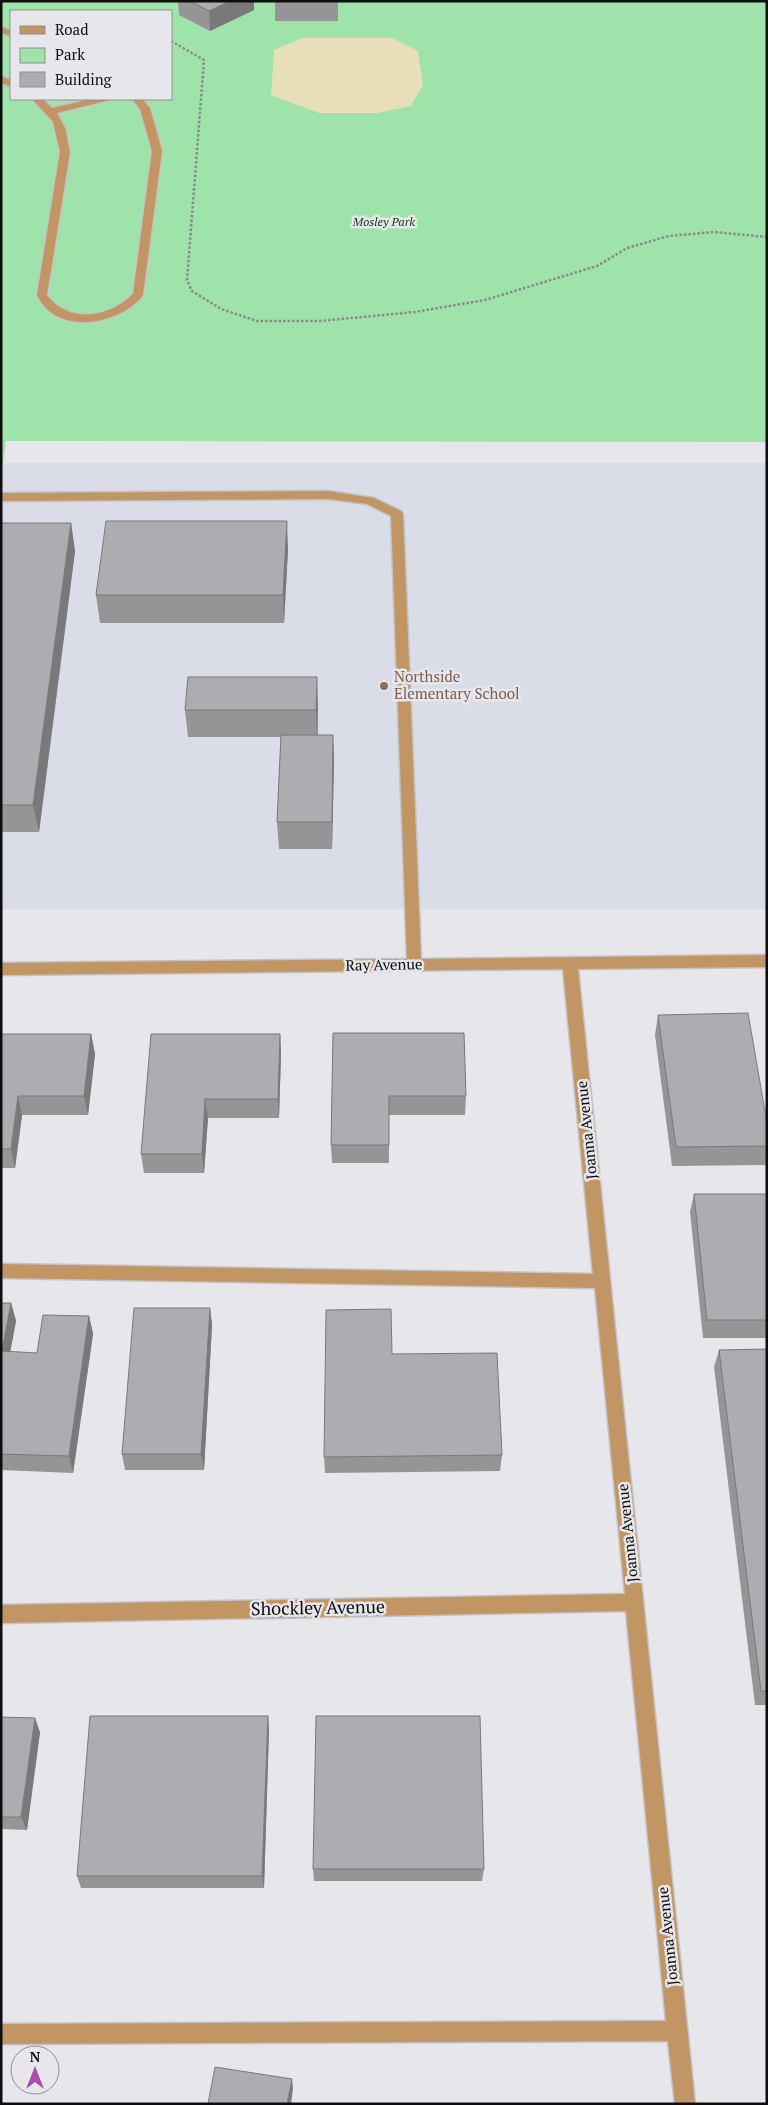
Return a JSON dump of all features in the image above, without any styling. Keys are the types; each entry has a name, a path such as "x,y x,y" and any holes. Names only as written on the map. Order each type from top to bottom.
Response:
{"street":[{"path":"38,100 51,111 63,130 65,152 42,295 46,304 56,312 87,318 104,316 119,311 132,304 138,295 157,151 145,108 138,100"},
{"path":"51,111 99,100"},
{"path":"1,497 328,496 370,501 397,514 414,965"},
{"name":"Ray Avenue","path":"1,969 767,961"},
{"name":"Joanna Avenue","path":"570,963 684,2104"},
{"path":"1,1271 602,1281"},
{"name":"Shockley Avenue","path":"1,1614 634,1602"},
{"path":"1,2034 677,2031"}],"path":[{"path":"172,42 204,60 187,280 192,291 221,309 257,321 329,320 415,312 485,300 597,266 627,248 668,236 714,232 767,237"}],"shaded area":[{"name":"Northside Elementary School","path":"1,463 767,463 767,909 1,909"}],"green space":[{"name":"Mosley Park","path":"1,1 767,1 767,442 6,441 3,464 1,464"}],"sand":[{"path":"302,38 392,38 418,51 423,85 411,106 377,113 319,113 271,95 274,50"}],"building":[{"path":"190,1 230,1 209,11"},
{"path":"106,521 287,521 283,595 96,595"},
{"path":"1,523 71,523 33,805 1,805"},
{"path":"188,677 317,677 316,710 185,710"},
{"path":"281,735 333,735 332,822 277,822"},
{"path":"748,1013 767,1123 767,1146 676,1147 658,1015"},
{"path":"333,1033 464,1033 466,1096 389,1096 389,1145 331,1145"},
{"path":"1,1034 91,1034 84,1096 18,1096 11,1149 1,1149"},
{"path":"151,1034 280,1034 278,1099 205,1099 202,1154 141,1154"},
{"path":"694,1194 767,1194 767,1320 707,1320"},
{"path":"1,1303 11,1303 2,1351 37,1353 43,1315 89,1316 69,1456 1,1454"},
{"path":"134,1308 210,1308 201,1454 122,1454"},
{"path":"391,1309 392,1354 497,1353 502,1455 324,1457 326,1310"},
{"path":"767,1349 767,1691 761,1691 719,1350"},
{"path":"90,1716 268,1716 262,1876 77,1876"},
{"path":"316,1716 480,1716 484,1869 313,1869"},
{"path":"1,1717 35,1718 21,1817 1,1817"},
{"path":"215,2067 292,2079 287,2104 208,2104"}],"place":[{"name":"Northside Elementary School","path":"384,686"}]}
